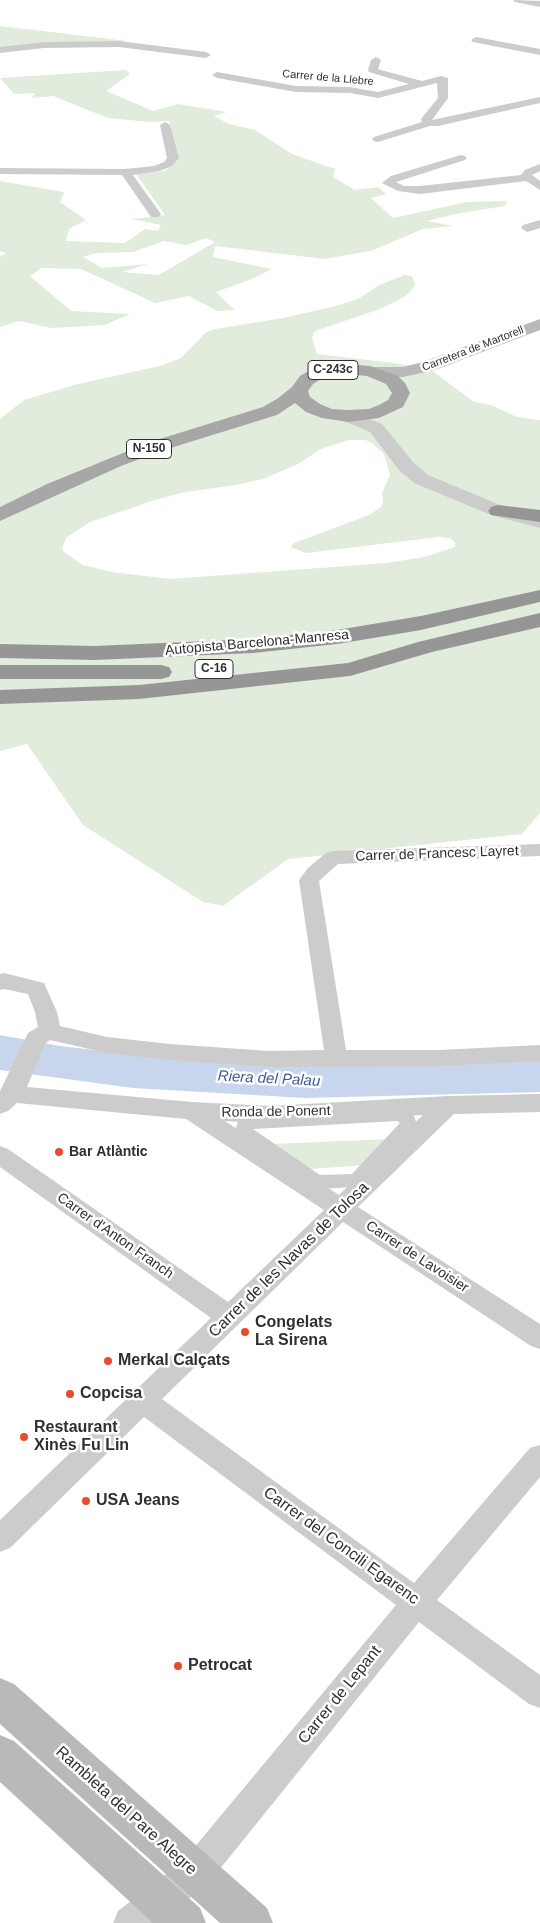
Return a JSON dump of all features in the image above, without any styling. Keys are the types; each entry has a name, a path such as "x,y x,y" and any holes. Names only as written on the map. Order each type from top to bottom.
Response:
{"highway":[{"path":"498,511 540,516"},
{"name":"Autopista Barcelona-Manresa","path":"0,651 114,653 262,645 337,637 421,622 540,596"},
{"name":"C-16","path":"0,672 93,674 170,672 326,660 426,647 540,620"},
{"path":"0,697 139,692 316,674 350,669 426,647"}],"main road":[{"path":"520,331 540,316"},
{"name":"Carretera de Martorell","path":"376,372 404,372 429,366 540,324"},
{"name":"Carretera de Martorell","path":"397,402 425,378 435,373 540,331"},
{"name":"C-243c","path":"352,369 376,372 398,385 401,393 397,402 372,414 348,416 325,412 306,404 300,398 299,391 306,380 328,370 352,369"},
{"name":"N-150","path":"0,515 72,479 114,462 157,446 270,411 299,391"},
{"name":"N-150","path":"0,524 79,484 166,450 269,420 325,412"},
{"name":"Rambleta del Pare Alegre","path":"0,1698 252,1923"},
{"path":"0,1755 158,1915"}],"street":[{"path":"518,0 540,4"},
{"path":"476,40 540,52"},
{"path":"0,50 44,44 118,44 206,55"},
{"path":"376,60 374,70 376,72 421,83"},
{"name":"Carrer de la Llebre","path":"218,75 296,89 350,90 378,94 421,83 444,80 442,84 443,98 426,119 429,123"},
{"path":"378,139 429,123 438,123 540,100"},
{"path":"0,171 150,171 164,167 174,158 165,125"},
{"path":"461,158 404,174 388,184 402,189 420,190 526,178 540,187"},
{"path":"526,178 526,174 540,167"},
{"path":"125,172 154,214"},
{"path":"527,228 540,224"},
{"name":"C-243c","path":"397,402 390,414 409,458 406,466"},
{"name":"C-243c","path":"348,416 376,428 406,466 421,479 498,511 540,522"},
{"name":"Carrer de Francesc Layret","path":"336,1058 309,880 321,866 333,858 540,850"},
{"path":"0,982 4,981 36,988 46,1012 43,1036 10,1093"},
{"path":"43,1036 170,1052 269,1058 440,1058 540,1053"},
{"name":"Ronda de Ponent","path":"10,1093 192,1112 270,1115 540,1103"},
{"name":"Carrer de les Navas de Tolosa","path":"0,1539 448,1106"},
{"name":"Carrer de Lavoisier","path":"192,1112 344,1208 540,1338"},
{"path":"404,1117 409,1121 408,1125 356,1180 317,1182 245,1134 243,1128 251,1122 404,1117"},
{"name":"Carrer d'Anton Franch","path":"0,1155 230,1317"},
{"name":"Carrer del Concili Egarenc","path":"142,1400 540,1692"},
{"name":"Carrer de Lepant","path":"158,1915 195,1873 417,1602 540,1457"}],"green space":[{"path":"0,26 128,41 80,42 0,49"},
{"path":"126,70 130,74 106,91 153,111 178,104 227,112 214,116 229,124 255,130 292,154 335,169 333,177 355,190 378,187 386,194 371,198 393,218 467,202 507,201 505,206 455,214 427,221 453,226 423,229 371,251 324,259 215,246 213,257 272,269 252,279 216,292 235,310 217,311 189,296 155,303 81,269 42,268 30,276 71,311 130,314 105,325 51,328 19,321 0,327 0,257 6,253 0,251 0,181 64,192 60,202 86,220 69,229 66,241 125,243 145,229 158,231 161,225 132,219 165,215 136,174 165,171 177,161 169,121 150,122 108,118 53,96 32,98 35,93 14,94 0,78","holes":["206,238 215,242 159,275 122,272 148,264 102,268 83,257 97,253 133,252 164,241 187,245"]},
{"path":"405,275 412,276 415,285 404,297 380,309 314,332 312,338 317,354 394,363 431,370 474,402 491,405 517,417 540,420 540,813 522,834 288,859 223,906 203,902 83,825 27,744 0,751 0,419 24,400 78,384 160,366 181,358 205,333 215,329 283,318 336,306 358,299 379,285","holes":["349,440 365,440 372,443 384,454 390,475 382,493 383,502 381,507 369,515 294,543 291,547 306,553 439,537 449,538 455,542 455,547 424,557 387,563 170,579 112,572 83,565 64,552 62,548 66,538 90,522 158,499 186,492 263,479 298,464 321,449"]},
{"path":"389,1139 364,1165 311,1169 272,1144"}],"water":[{"name":"Riera del Palau","path":"0,1035 60,1046 129,1054 540,1060 540,1092 305,1098 133,1088 0,1070"}],"place":[{"name":"Bar Atlàntic","path":"59,1152"},
{"name":"Congelats La Sirena","path":"245,1332"},
{"name":"Merkal Calçats","path":"108,1361"},
{"name":"Copcisa","path":"70,1394"},
{"name":"Restaurant Xinès Fu Lin","path":"24,1437"},
{"name":"USA Jeans","path":"86,1501"},
{"name":"Petrocat","path":"178,1666"}]}
